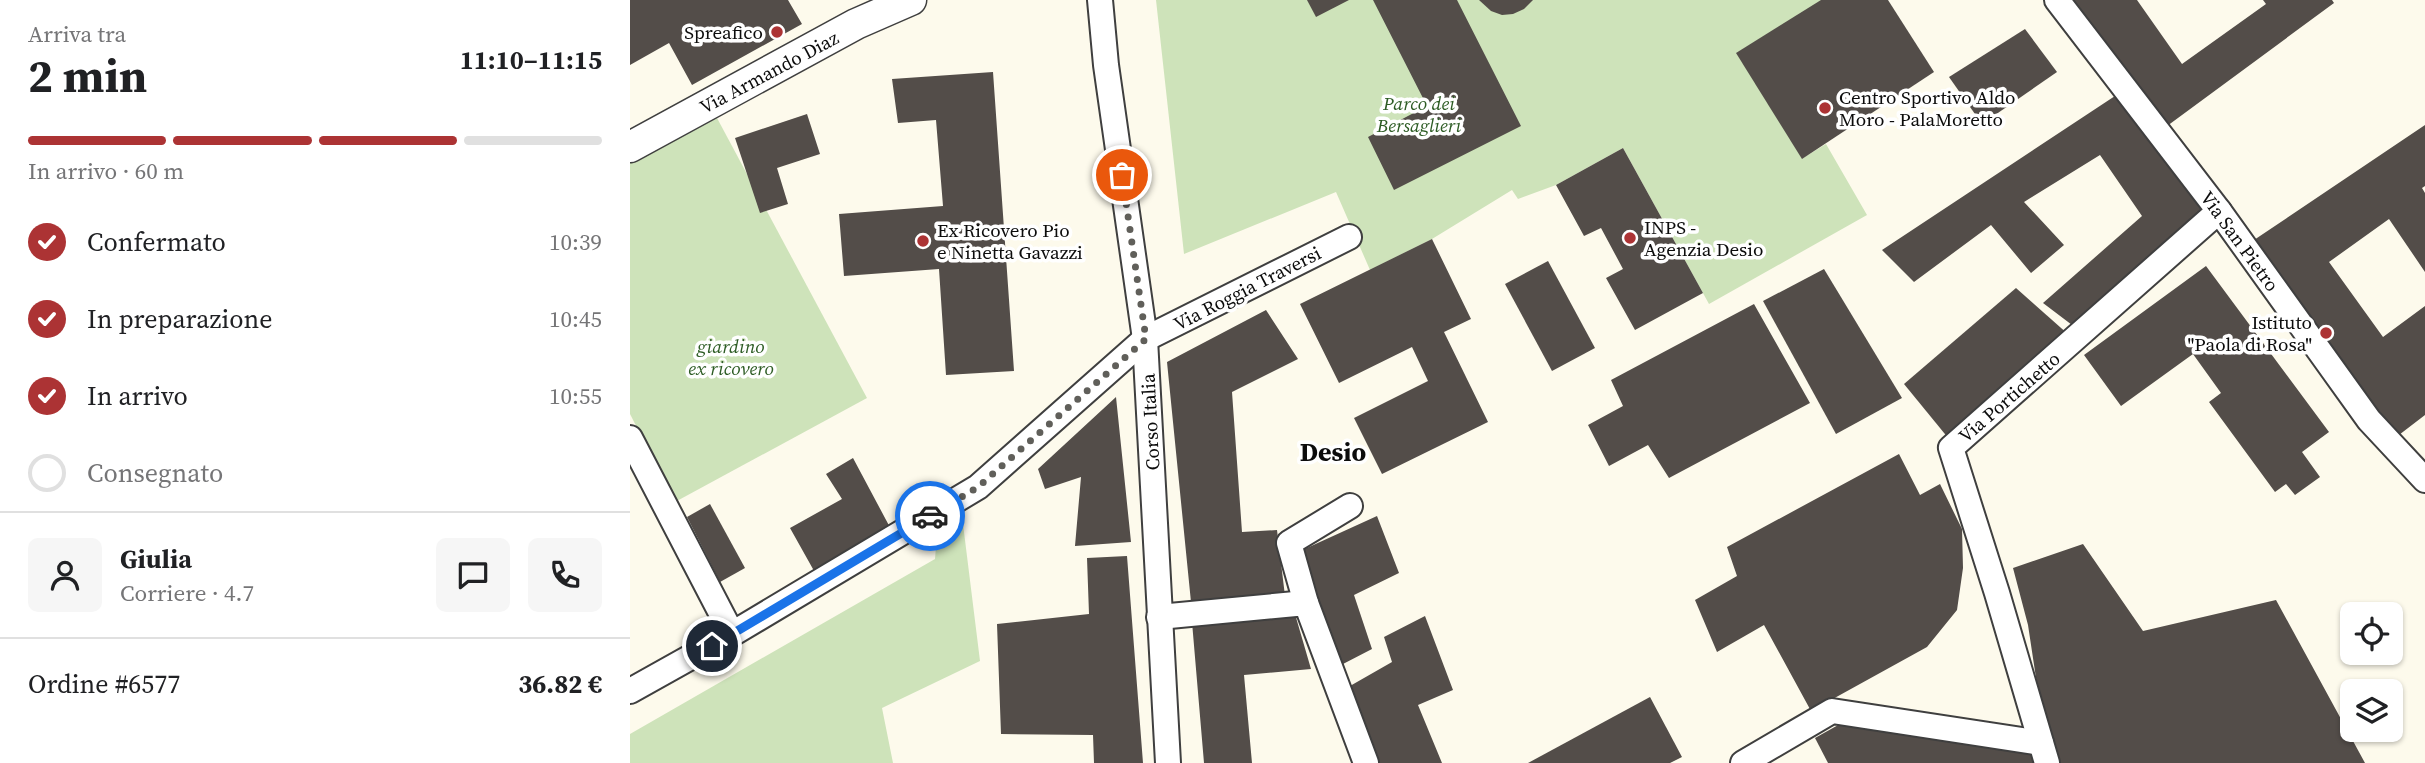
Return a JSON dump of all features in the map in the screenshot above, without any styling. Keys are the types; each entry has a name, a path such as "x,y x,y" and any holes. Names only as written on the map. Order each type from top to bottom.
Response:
{"street":[{"name":"Via Armando Diaz","path":"630,147 856,24 911,0"},
{"name":"Corso Italia","path":"1100,0 1106,65 1146,339 1168,763"},
{"name":"Via San Pietro","path":"2057,0 2219,211 2369,420 2425,480"},
{"name":"Via Portichetto","path":"2044,753 1951,448 2219,211"},
{"name":"Via Roggia Traversi","path":"630,691 732,634 978,487 1146,339 1349,237"},
{"path":"630,438 732,634"},
{"path":"1350,506 1289,543 1306,603 1366,763"},
{"path":"1159,617 1306,603"},
{"path":"1743,763 1832,711 2044,753"}],"green space":[{"name":"Parco dei Bersaglieri","path":"1156,0 1821,0 1803,158 1826,144 1867,215 1709,304 1623,148 1556,185 1518,199 1512,190 1432,239 1370,270 1336,192 1184,254"},
{"name":"giardino ex ricovero","path":"717,118 867,398 675,502 630,414 630,163"},
{"path":"963,524 980,661 882,708 893,763 630,763 630,734 935,559 937,534"}],"building":[{"path":"630,0 788,0 802,24 692,85 669,43 630,65"},
{"path":"1307,0 1349,0 1316,17"},
{"path":"1373,0 1457,0 1521,126 1394,190 1368,137 1427,106"},
{"path":"1479,0 1533,0 1524,9 1502,15 1491,11"},
{"name":"Centro Sportivo Aldo Moro - PalaMoretto","path":"1821,0 1888,0 1934,72 1802,159 1736,53"},
{"path":"2066,0 2137,0 2182,64 2266,4 2263,0 2332,0 2334,3 2163,129"},
{"path":"2025,29 2057,72 1982,124 1949,77"},
{"name":"Ex Ricovero Pio e Ninetta Gavazzi","path":"993,72 1014,371 946,375 939,269 844,276 839,214 943,206 936,120 898,123 892,79"},
{"path":"2118,94 2210,211 2076,328 2043,303 2142,216 2100,155 2024,202 2064,245 2031,273 1991,225 1914,282 1882,250"},
{"path":"807,114 820,154 777,168 788,204 760,213 735,138"},
{"path":"2425,125 2425,186 2422,188 2425,193 2425,272 2389,219 2329,262 2383,337 2425,306 2425,415 2395,438 2254,240"},
{"path":"1623,148 1703,293 1635,330 1606,278 1623,269 1601,228 1584,236 1556,185"},
{"path":"1432,239 1471,319 1444,332 1488,422 1382,474 1354,418 1428,381 1412,347 1339,383 1300,304"},
{"path":"1548,261 1595,348 1552,371 1505,284"},
{"path":"2206,266 2329,432 2302,452 2320,477 2295,495 2286,484 2275,492 2209,402 2221,393 2193,354 2121,406 2084,355"},
{"path":"1824,269 1902,398 1836,434 1763,301"},
{"path":"2016,288 2069,335 1949,439 1904,384"},
{"path":"1754,304 1810,403 1669,478 1648,445 1609,466 1588,425 1623,406 1611,380"},
{"path":"1266,310 1298,359 1232,392 1242,532 1277,530 1285,596 1191,602 1167,362"},
{"path":"1116,397 1131,542 1075,546 1081,477 1045,489 1038,469"},
{"path":"1899,454 1920,495 1940,484 1962,529 1963,568 1957,610 1927,647 1811,711 1764,625 1717,652 1695,600 1737,576 1727,547"},
{"path":"853,458 893,533 818,578 790,528 842,499 826,474"},
{"path":"710,504 745,568 720,582 687,517"},
{"path":"1377,516 1399,573 1354,595 1372,649 1343,664 1298,552"},
{"path":"2083,544 2143,631 2276,600 2340,717 2340,742 2354,742 2365,763 2054,763 2046,744 2028,625 2013,568"},
{"path":"1127,556 1143,763 1094,763 1093,735 1001,734 997,624 1089,614 1087,558"},
{"path":"1295,614 1311,669 1244,675 1252,763 1204,763 1192,622"},
{"path":"1425,616 1453,690 1418,705 1442,763 1379,763 1350,686 1392,662 1384,637"},
{"path":"1650,697 1682,757 1670,763 1528,763"},
{"path":"1840,724 2036,747 2041,763 1828,763 1815,738"}],"way so far":[{"path":"930,516 978,487 1146,339 1122,175"}],"place":[{"name":"Spreafico","path":"777,32"},
{"name":"Centro Sportivo Aldo Moro - PalaMoretto","path":"1825,108"},
{"name":"INPS - Agenzia Desio","path":"1630,238"},
{"name":"Ex Ricovero Pio e Ninetta Gavazzi","path":"923,241"},
{"name":"Istituto \"Paola di Rosa\"","path":"2326,333"}],"district":[{"name":"Desio","path":"1333,452"}],"route":[{"path":"712,646 930,516"}]}
